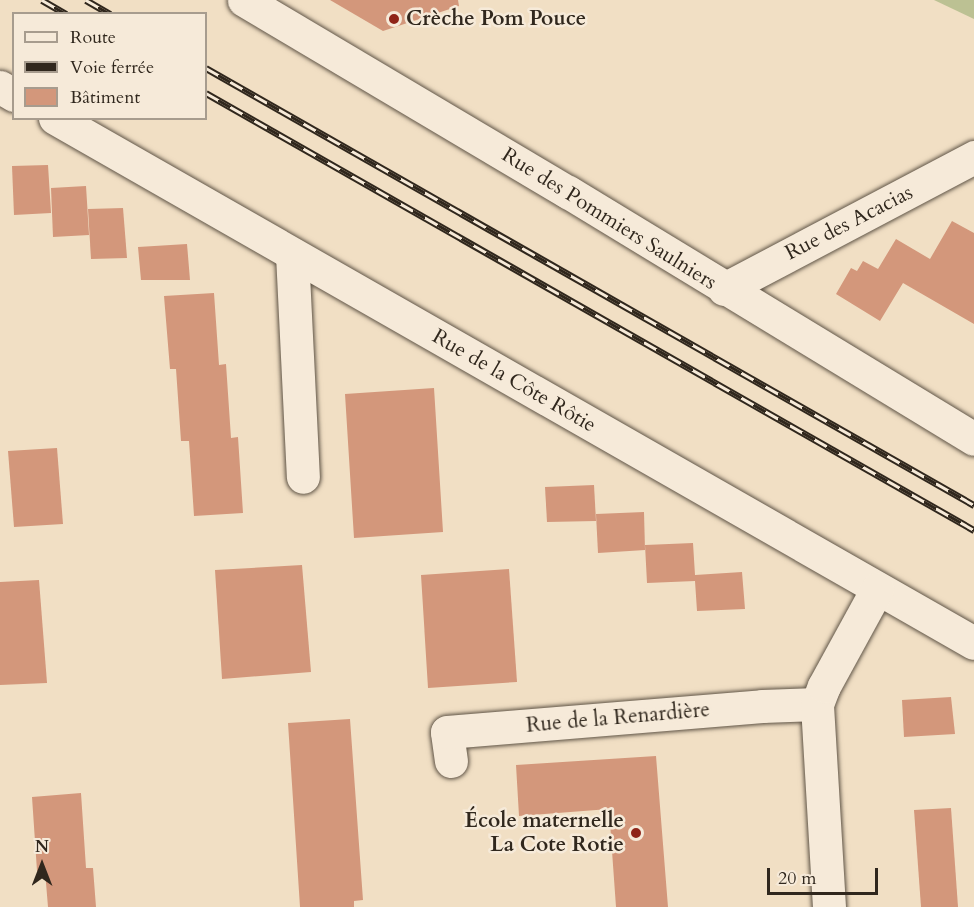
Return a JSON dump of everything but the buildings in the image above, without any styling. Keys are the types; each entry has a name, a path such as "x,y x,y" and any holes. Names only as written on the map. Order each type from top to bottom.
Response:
{"street":[{"name":"Rue des Pommiers Saulniers","path":"244,0 568,192 974,439"},
{"name":"Rue de la Côte Rôtie","path":"58,120 974,643"},
{"name":"Rue des Acacias","path":"724,289 974,158"},
{"path":"292,254 303,477"},
{"path":"829,907 817,704 824,686 877,589"},
{"name":"Rue de la Renardière","path":"451,761 447,732 762,706 817,704"}],"green space":[{"path":"934,0 974,0 974,19"}],"railway":[{"path":"42,0 63,12"},
{"path":"86,0 107,12"},
{"path":"207,69 974,505"},
{"path":"207,94 974,530"}],"place":[{"name":"Crèche Pom Pouce","path":"394,19"},
{"name":"École maternelle La Cote Rotie","path":"636,833"}]}
